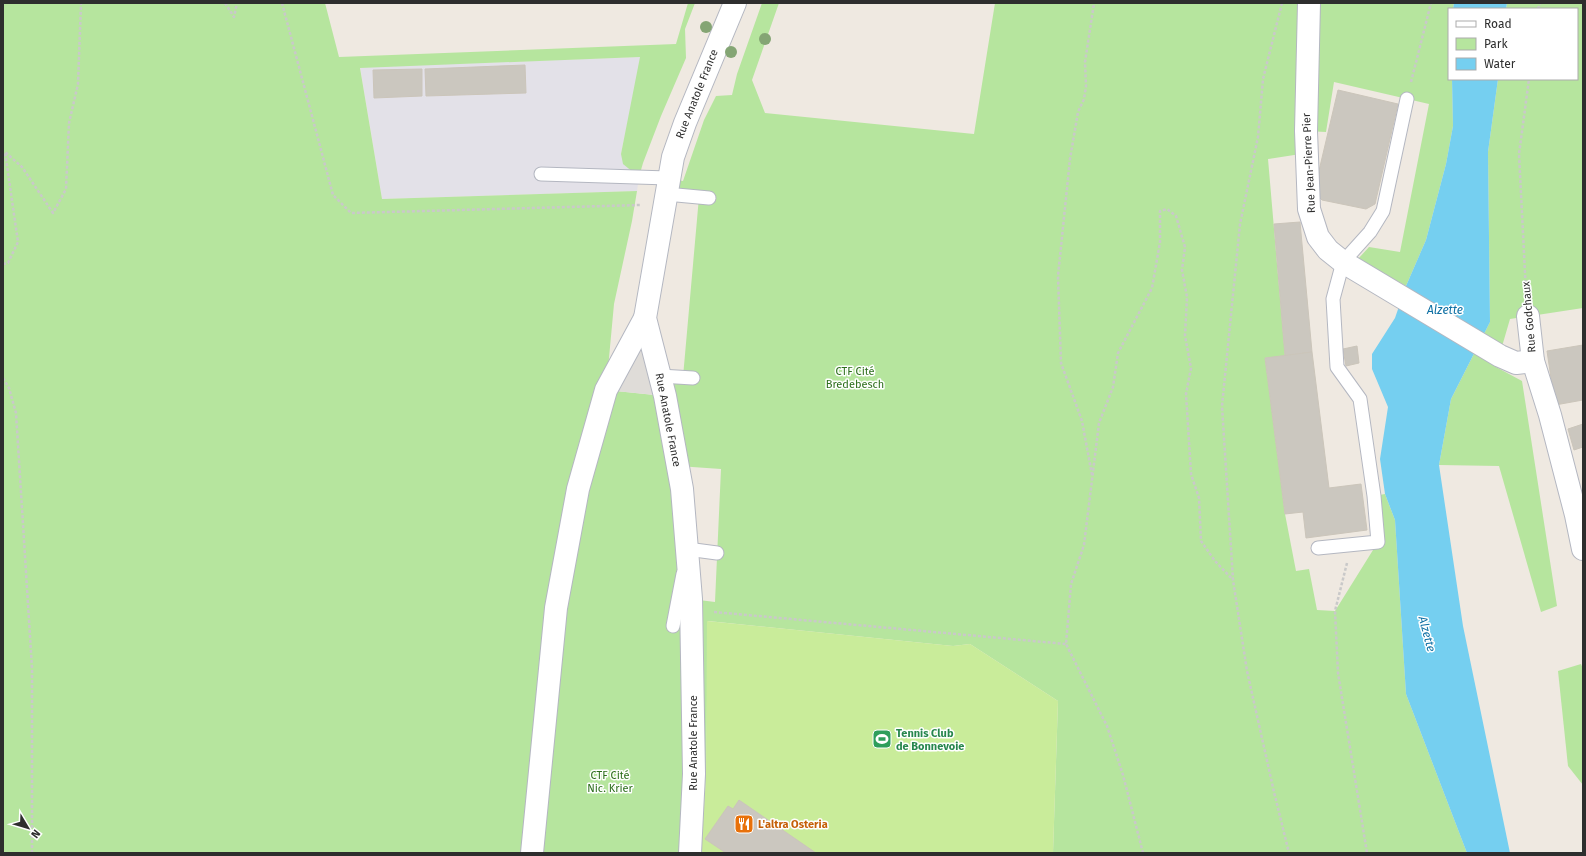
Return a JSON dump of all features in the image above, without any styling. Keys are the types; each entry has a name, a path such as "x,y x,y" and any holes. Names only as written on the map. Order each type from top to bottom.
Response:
{"street":[{"name":"Rue Anatole France","path":"693,851 694,774 692,610 682,489 660,376 645,318 673,157 685,123 735,3"},
{"name":"Rue Jean-Pierre Pier","path":"1309,3 1306,131 1309,209 1318,237 1328,250 1343,262 1500,356 1516,362 1533,361"},
{"name":"Rue Godchaux","path":"1528,316 1533,361 1579,514 1583,549"},
{"path":"532,853 556,608 578,489 606,390 645,318"}],"lane":[{"path":"1318,548 1378,542 1374,496 1360,399 1337,367 1333,299 1343,262 1370,232 1383,211 1407,100"},
{"path":"541,174 709,198"},
{"path":"660,376 693,378"},
{"path":"673,626 687,549 717,553"}],"path":[{"path":"3,264 8,263 18,242 5,152 22,167 53,213 66,189 69,123 78,84 82,3"},
{"path":"224,3 234,16 237,3"},
{"path":"282,3 333,195 351,213 666,192"},
{"path":"1092,479 1082,421 1061,363 1058,276 1070,159 1078,112 1084,99 1086,86 1085,62 1094,3"},
{"path":"1282,3 1263,79 1258,137 1240,224 1222,406 1233,580 1247,671 1289,853"},
{"path":"1407,100 1431,3"},
{"name":"Rue Godchaux","path":"1528,316 1519,154 1529,80"},
{"path":"1143,853 1123,775 1107,726 1066,644 1071,584 1084,545 1099,423 1113,387 1118,353 1152,288 1160,242 1160,211 1167,209 1176,216 1185,247 1182,270 1187,297 1185,336 1191,368 1186,394 1191,474 1199,498 1201,541 1214,561 1233,580"},
{"path":"3,378 9,388 16,413 32,668 32,853"},
{"path":"1351,545 1335,611 1338,673 1367,853"},
{"path":"692,610 1066,644"}],"shaded area":[{"path":"641,57 621,154 639,177 637,191 382,199 360,67"},
{"path":"645,318 665,396 606,390"}],"green space":[{"path":"3,3 325,3 339,57 676,44 688,3 695,3 685,29 686,58 661,116 639,177 623,164 621,154 640,57 360,68 382,199 637,191 614,304 606,390 664,396 660,376 683,377 699,197 666,194 668,178 683,181 704,120 716,96 732,95 737,74 762,3 779,3 752,80 765,113 974,134 995,3 1454,3 1453,8 1448,8 1448,80 1452,80 1453,126 1446,164 1426,240 1406,286 1358,259 1369,247 1400,252 1429,104 1334,82 1326,132 1306,131 1307,153 1268,159 1285,356 1265,358 1285,514 1296,571 1309,569 1317,610 1335,611 1378,542 1374,496 1385,494 1395,520 1406,694 1467,853 1053,853 1058,701 970,644 953,646 708,621 706,777 701,853 3,853","holes":["678,466 721,469 715,602 691,599"]},
{"path":"1507,3 1583,3 1583,308 1510,319 1496,367 1522,381 1557,606 1541,612 1499,466 1439,465 1451,399 1490,322 1488,152 1498,80 1578,80 1578,8 1506,8"},
{"name":"Tennis Club de Bonnevoie","path":"707,621 953,646 970,644 1058,701 1053,853 701,853 706,777"},
{"path":"1581,664 1583,669 1583,785 1568,766 1558,671"}],"water":[{"path":"1454,3 1507,3 1506,8 1453,8"},
{"name":"Alzette","path":"1452,80 1498,80 1488,152 1490,322 1451,399 1439,465 1463,626 1510,853 1467,853 1406,694 1395,520 1385,494 1380,459 1388,407 1372,369 1372,354 1395,318 1406,286 1426,240 1446,164 1453,126"}],"building":[{"path":"525,65 526,93 426,96 425,69"},
{"path":"422,69 422,96 374,98 373,70"},
{"path":"1338,90 1398,104 1375,204 1366,209 1322,200 1314,192"},
{"path":"1300,222 1312,352 1285,356 1274,224"},
{"path":"1583,345 1583,400 1555,405 1547,351"},
{"path":"1357,346 1359,363 1346,366 1343,349"},
{"path":"1312,352 1329,488 1361,484 1367,530 1306,538 1303,512 1285,514 1265,358"},
{"path":"1583,424 1583,447 1574,450 1568,429"},
{"name":"L'altra Osteria","path":"739,800 816,853 726,853 705,839 728,806 733,809"}],"place":[{"name":"Tennis Club de Bonnevoie","path":"882,739"},
{"name":"L'altra Osteria","path":"744,824"}],"park label":[{"name":"CTF Cité Bredebesch","path":"855,377"},
{"name":"CTF Cité Nic. Krier","path":"610,781"}]}
